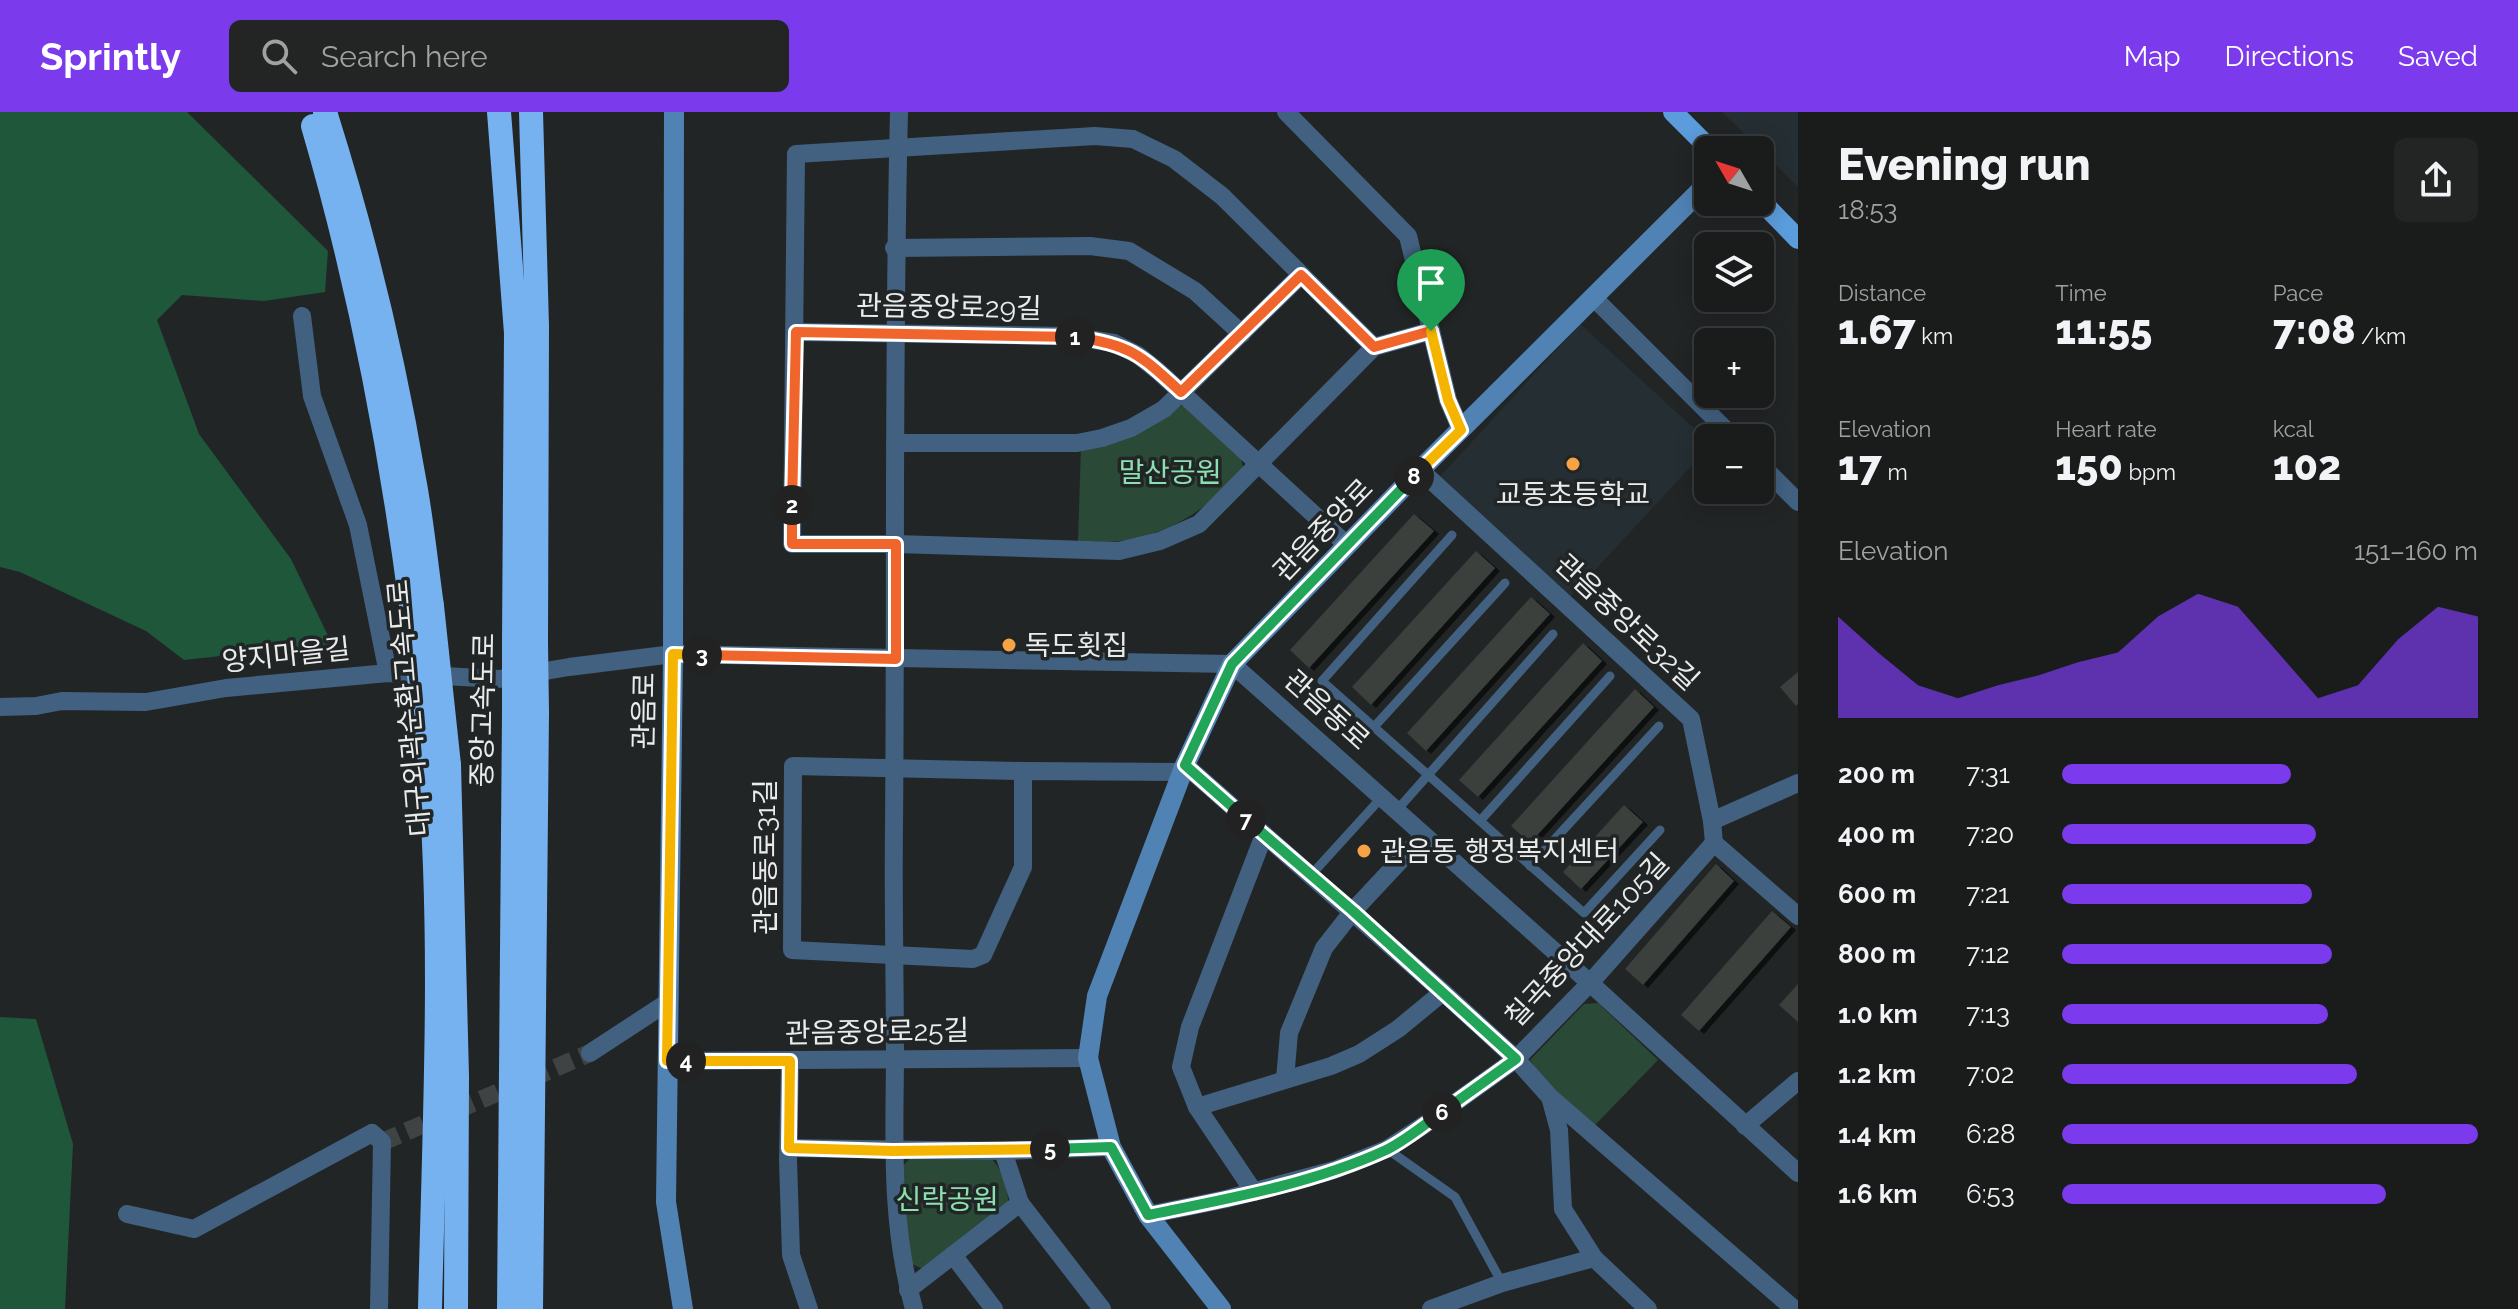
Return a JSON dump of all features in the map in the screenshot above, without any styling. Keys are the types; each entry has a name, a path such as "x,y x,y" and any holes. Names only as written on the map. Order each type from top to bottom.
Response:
{"highway":[{"name":"대구외곽순환고속도로","path":"309,112 356,290 401,529 422,606"},
{"name":"대구외곽순환고속도로","path":"325,112 352,196 384,321 415,481 422,606 439,765 457,1076 456,1309"},
{"name":"중앙고속도로","path":"499,112 516,333 525,643 531,1309"},
{"name":"중앙고속도로","path":"525,643 537,326 531,112"},
{"name":"중앙고속도로","path":"509,1309 525,713"},
{"name":"대구외곽순환고속도로","path":"430,1309 439,765"}],"main road":[{"name":"관음로","path":"674,112 673,654 666,1202 683,1309"},
{"path":"1673,112 1697,136"},
{"name":"관음중앙로","path":"1221,1309 1148,1215 1111,1147 1088,1058 1097,996 1184,768 1232,664 1420,470 1694,197"},
{"path":"1774,214 1798,239"}],"street":[{"path":"899,112 894,248 896,659 893,1151 899,1247 914,1309"},
{"path":"1286,112 1408,236 1448,400 1461,430"},
{"path":"1374,347 1222,196 1174,159 1133,139 1099,136 796,154 792,544 1119,551 1160,541 1199,524 1374,347 1431,331"},
{"path":"894,248 1090,246 1129,251 1195,291 1242,334"},
{"path":"895,443 1077,443 1131,428 1164,409 1301,275"},
{"path":"1595,299 1720,424"},
{"path":"302,316 312,396 358,525 388,673"},
{"name":"관음중앙로29길","path":"796,332 1068,336 1114,343 1138,355 1181,392 1347,545"},
{"name":"관음중앙로32길","path":"1420,470 1691,719 1714,843"},
{"path":"1774,478 1798,502"},
{"path":"673,654 1232,664"},
{"name":"양지마을길","path":"0,707 36,706 62,701 146,702 226,688 388,673 499,679 673,654"},
{"name":"관음동로","path":"1232,664 1798,1173"},
{"name":"관음동로31길","path":"894,769 793,766 792,950 973,959 983,955 1023,867 1023,771"},
{"path":"894,769 1023,771 1184,768 1353,911 1516,1059 1550,1097 1794,1309"},
{"path":"1712,821 1798,783"},
{"path":"1254,1192 1197,1107 1181,1067 1190,1027 1264,835"},
{"path":"1285,1079 1289,1033 1324,948 1353,911 1424,835"},
{"path":"1714,843 1798,916"},
{"name":"칠곡중앙대로105길","path":"1148,1215 1254,1192 1334,1170 1387,1149 1516,1059 1590,983 1714,843"},
{"path":"1197,1107 1331,1066 1359,1054 1398,1029 1443,992"},
{"path":"590,1053 668,1002"},
{"name":"관음중앙로25길","path":"667,1061 1088,1058"},
{"path":"790,1061 791,1255 809,1309"},
{"path":"1745,1126 1798,1081"},
{"path":"1550,1097 1559,1130 1563,1209 1594,1258 1648,1309"},
{"path":"127,1214 194,1229 372,1133 382,1142 379,1309"},
{"path":"789,1148 1003,1151 1111,1147"},
{"path":"1003,1151 1020,1203 1102,1309"},
{"path":"908,1290 1020,1203"},
{"path":"953,1255 994,1309"},
{"path":"1431,1309 1502,1283 1594,1258"}],"lane":[{"path":"1452,535 1322,681 1584,913 1660,830"},
{"path":"1374,727 1505,583"},
{"path":"1397,810 1553,634"},
{"path":"1480,821 1610,676"},
{"path":"1530,866 1659,726"},
{"path":"1311,875 1382,797"},
{"path":"1387,1149 1455,1197 1502,1283"}],"shaded area":[{"path":"1722,112 1798,112 1798,187 1774,163 1774,136 1746,136"},
{"name":"교동초등학교","path":"1580,324 1694,428 1694,463 1570,597 1438,479"}],"green space":[{"path":"0,112 187,112 328,251 325,292 264,301 182,295 157,320 199,434 291,559 332,644 184,660 146,631 20,572 0,567"},
{"name":"말산공원","path":"1189,405 1240,455 1244,471 1205,506 1163,530 1122,541 1078,541 1081,447 1177,406"},
{"path":"1598,1003 1658,1060 1595,1125 1543,1079 1530,1060 1584,1004"},
{"path":"0,1017 36,1019 73,1144 65,1309 0,1309"},
{"name":"신락공원","path":"988,1155 1004,1178 1008,1206 923,1269 908,1262 901,1168 912,1156"}],"building":[{"path":"1414,514 1434,531 1309,668 1290,650"},
{"path":"1476,551 1495,568 1371,705 1352,687"},
{"path":"1531,597 1550,614 1426,751 1407,733"},
{"path":"1583,643 1602,661 1478,797 1459,780"},
{"path":"1798,672 1798,704 1796,706 1780,687"},
{"path":"1635,689 1654,707 1530,843 1511,826"},
{"path":"1624,805 1643,822 1581,889 1563,872"},
{"path":"1716,864 1734,881 1643,985 1625,969"},
{"path":"1772,911 1791,927 1699,1031 1681,1015"},
{"path":"1798,984 1798,1022 1779,1005"}],"tunnel":[{"path":"382,1142 590,1053"}],"place":[{"name":"교동초등학교","path":"1573,464"},
{"name":"독도횟집","path":"1009,645"},
{"name":"관음동 행정복지센터","path":"1364,851"}],"route":[{"path":"1301,275 1374,347 1431,331 1448,400 1461,430 1232,664 1185,765 1353,911 1516,1059 1387,1149 1334,1170 1226,1199 1148,1215 1111,1147 1003,1151 789,1148 790,1061 667,1061 673,654 896,659 896,544 792,544 796,332 1068,336 1097,340 1114,343 1138,355 1181,392 1301,275"}]}
